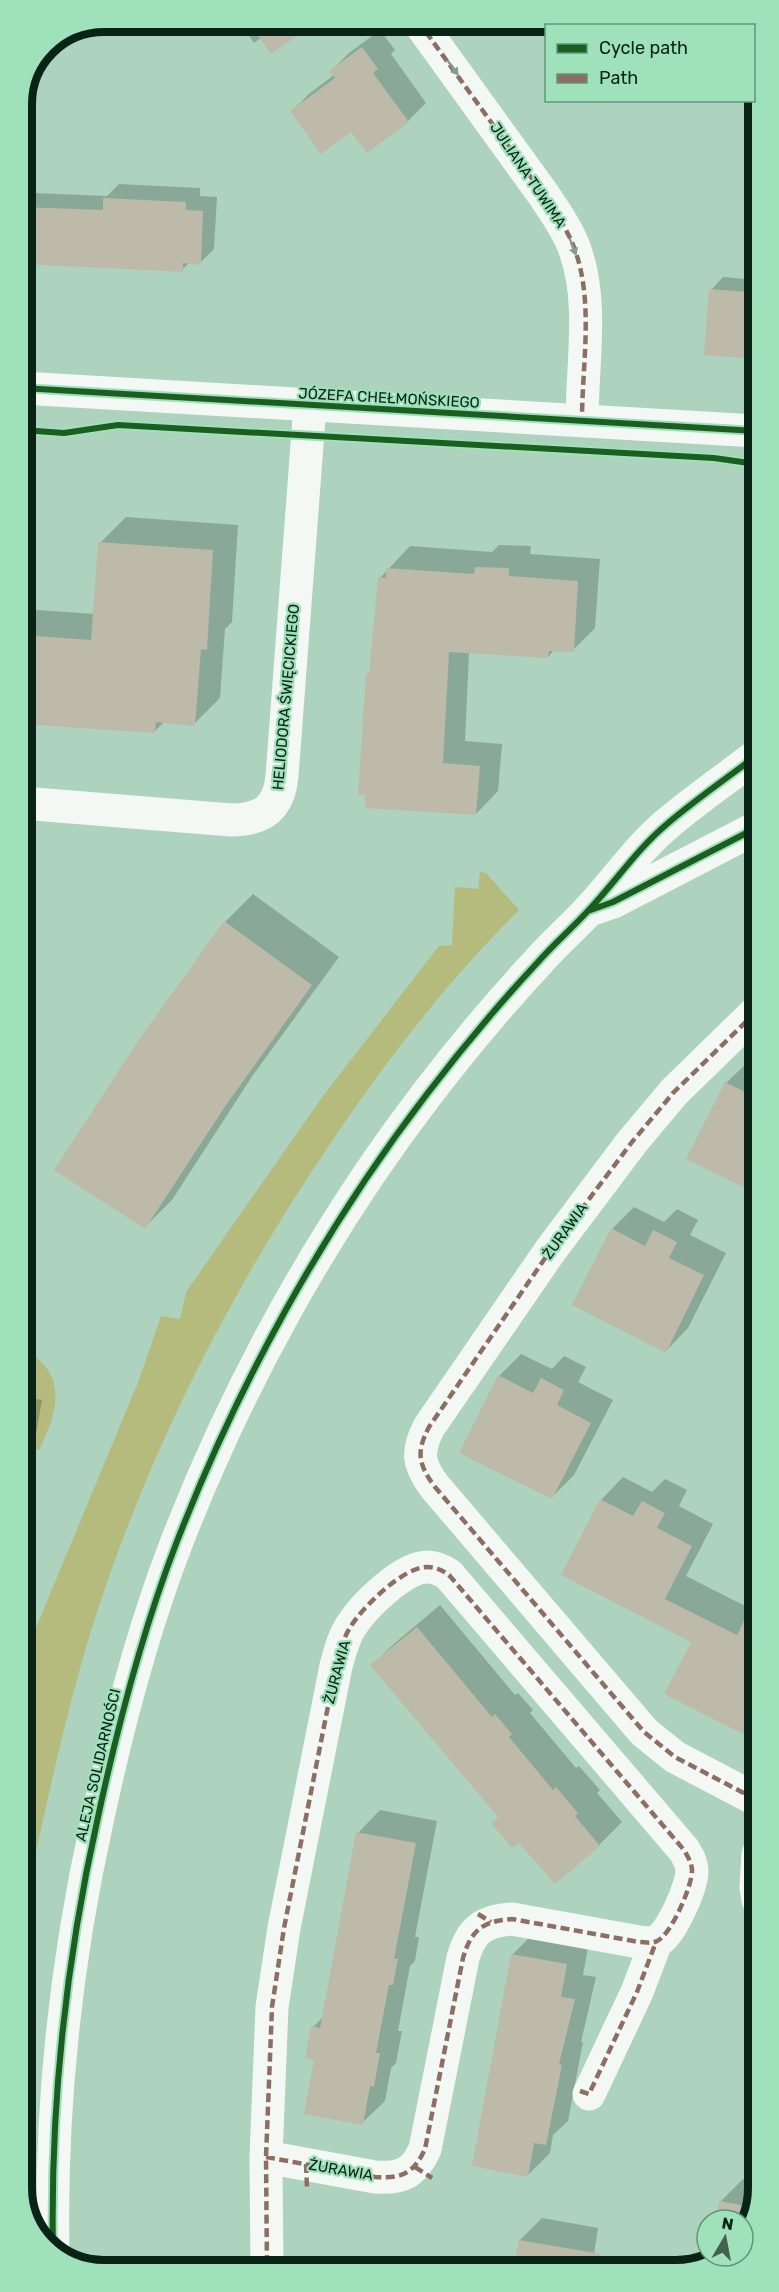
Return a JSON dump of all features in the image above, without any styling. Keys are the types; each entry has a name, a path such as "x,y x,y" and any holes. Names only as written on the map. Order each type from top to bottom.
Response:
{"street":[{"name":"JULIANA TUWIMA","path":"426,32 556,213 575,250 585,304 582,420"},
{"name":"JÓZEFA CHEŁMOŃSKIEGO","path":"32,389 748,430"},
{"name":"HELIODORA ŚWIĘCICKIEGO","path":"32,804 231,820 250,819 267,811 274,804 281,785 310,405"},
{"name":"ALEJA SOLIDARNOŚCI","path":"53,2240 56,2091 75,1927 114,1743 149,1621 176,1544 217,1447 269,1342 329,1238 369,1176 427,1094 536,963 588,911 626,864 666,825 748,762"},
{"name":"ALEJA SOLIDARNOŚCI","path":"588,911 613,902 748,832"},
{"name":"ŻURAWIA","path":"748,1020 674,1092 590,1196 429,1426 422,1440 420,1452 425,1474 435,1487 644,1732 675,1757 748,1795"},
{"name":"ŻURAWIA","path":"267,2260 266,2157 272,2007 284,1928 336,1666 344,1639 358,1616 378,1596 412,1571 427,1567 436,1568 448,1575 684,1850 692,1866 691,1882 673,1921 663,1937 656,1942 637,1992 589,2094"},
{"name":"ŻURAWIA","path":"266,2157 387,2178 398,2176 415,2167 425,2149 428,2137 463,1958 470,1940 482,1926 501,1920 523,1920 639,1942 656,1942"}],"green space":[{"path":"480,872 486,873 519,910 466,966 416,1025 326,1150 289,1207 221,1323 162,1444 135,1506 90,1634 51,1783 32,1869 32,1637 139,1380 161,1316 180,1319 186,1292 323,1096 439,946 452,945 455,887 478,889"},
{"path":"32,1355 48,1369 55,1394 51,1422 39,1450 32,1449"}],"building":[{"path":"256,32 302,32 271,54"},
{"path":"362,47 378,69 373,73 409,122 367,153 351,132 321,154 290,111 335,78 329,71"},
{"path":"103,198 186,202 186,210 203,211 201,265 183,263 183,272 32,265 32,207 103,210"},
{"path":"709,289 748,292 748,358 704,355"},
{"path":"98,542 213,550 207,650 201,649 195,726 156,722 155,733 32,725 32,636 91,640"},
{"path":"475,567 509,568 509,576 578,581 574,652 549,651 548,658 449,652 443,763 480,766 476,815 365,808 365,795 358,795 366,674 369,675 378,577 386,578 386,568 474,574"},
{"path":"224,921 312,985 226,1105 145,1229 54,1170 138,1041"},
{"path":"725,1082 748,1094 748,1190 686,1159"},
{"path":"611,1228 645,1246 653,1230 677,1242 669,1258 704,1275 666,1353 572,1305"},
{"path":"498,1375 533,1393 541,1378 564,1390 557,1405 591,1423 552,1499 459,1453"},
{"path":"600,1499 633,1516 642,1501 665,1513 657,1528 692,1546 665,1599 737,1635 748,1612 748,1736 664,1694 691,1642 561,1575"},
{"path":"417,1627 492,1717 495,1714 512,1734 509,1737 553,1790 556,1787 578,1813 575,1816 600,1846 555,1884 519,1843 512,1848 491,1823 498,1817 370,1665"},
{"path":"356,1832 416,1843 394,1959 398,1959 393,1985 389,1985 376,2053 380,2053 374,2087 370,2086 363,2125 304,2114 314,2060 305,2058 311,2026 320,2028"},
{"path":"511,1954 567,1964 561,1997 575,1999 559,2064 562,2065 546,2145 534,2143 528,2177 472,2166"},
{"path":"719,2201 745,2206 745,2208 718,2208"},
{"path":"519,2240 601,2254 601,2260 515,2260"}],"marked path":[{"path":"426,32 543,194 561,221 575,250 581,270 586,313 582,420"},
{"path":"748,1020 674,1092 632,1142 550,1251 429,1427 421,1451 422,1464 435,1487 644,1732 675,1757 748,1795"},
{"path":"436,1568 449,1575 684,1850 692,1868 691,1878 680,1909 663,1937 657,1941 639,1942 512,1919 493,1922 474,1934 463,1958 425,2149 416,2164 406,2173 393,2177 375,2177 266,2157 272,2007 284,1928 342,1645 357,1618 385,1589 417,1569 436,1568"},
{"path":"478,1914 491,1922"},
{"path":"580,2091 589,2094 637,1992 656,1942"},
{"path":"266,2157 267,2260"},
{"path":"306,2164 307,2188"},
{"path":"415,2167 432,2178"}],"cycle path":[{"path":"32,389 748,431"},
{"path":"32,431 64,433 118,425 714,458 748,463"},
{"path":"53,2240 54,2143 62,2033 77,1925 98,1817 114,1747 152,1611 176,1544 226,1426 286,1310 318,1254 389,1145 427,1094 523,978 596,902 656,834 748,762"},
{"path":"588,911 613,902 748,832"}]}
